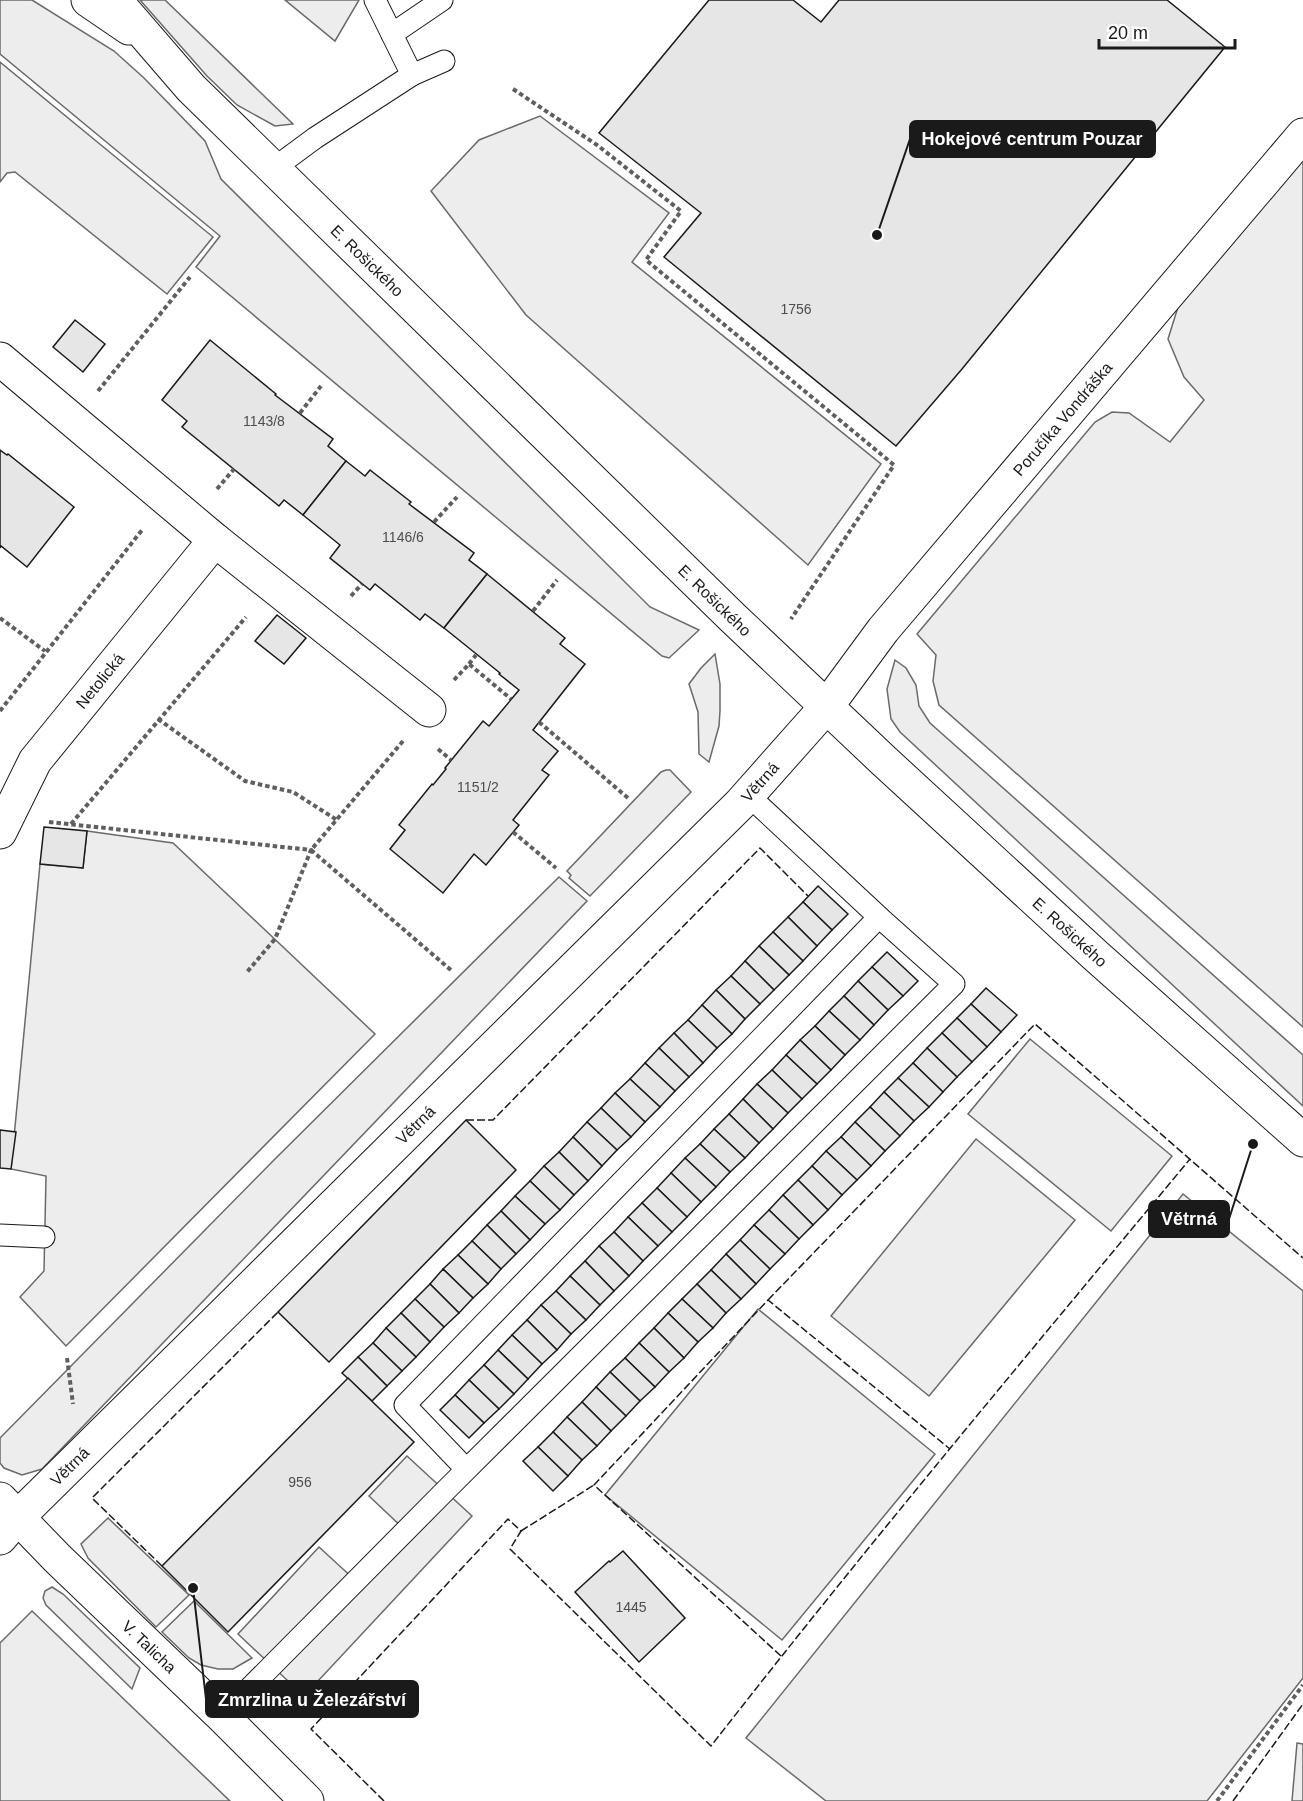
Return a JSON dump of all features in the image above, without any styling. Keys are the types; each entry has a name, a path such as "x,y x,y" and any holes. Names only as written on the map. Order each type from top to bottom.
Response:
{"street":[{"name":"E. Rošického","path":"87,0 148,40"},
{"name":"E. Rošického","path":"115,0 191,88 769,652 1095,955 1303,1140"},
{"name":"Poručíka Vondráška","path":"827,706 883,630 1303,135"},
{"path":"0,359 215,540 429,710"},
{"name":"Netolická","path":"3,825 35,760 215,540"},
{"name":"Větrná","path":"6,1518 748,795 827,706"},
{"name":"V. Talicha","path":"6,1518 58,1559 307,1801"}],"lane":[{"path":"375,0 412,75"},
{"path":"392,34 442,0"},
{"path":"273,169 315,138 412,75 444,61"},
{"path":"222,1716 466,1469 954,984 748,795"},
{"path":"466,1469 405,1406 879,917"},
{"path":"0,1235 44,1238"}],"path":[{"path":"513,88 597,145 681,211 646,260 894,465 769,652"},
{"path":"92,399 190,277"},
{"path":"300,413 321,386"},
{"path":"211,495 234,469"},
{"path":"434,522 457,497"},
{"path":"0,711 147,524"},
{"path":"533,611 557,580"},
{"path":"344,603 362,584"},
{"path":"70,824 273,585"},
{"path":"0,618 45,651"},
{"path":"247,972 275,939 311,850 476,655"},
{"path":"469,664 511,699"},
{"path":"158,719 245,781 293,792 337,820"},
{"path":"539,722 628,798"},
{"path":"3,825 70,824 311,850 452,971"},
{"path":"513,832 556,868"},
{"path":"1217,1801 1303,1685"}],"shaded area":[{"path":"0,0 32,0 114,51 144,78 205,141 221,179 650,607 699,630 669,658 662,656 196,267 220,236 0,54"},
{"path":"140,0 165,0 293,124 275,126 237,105 207,76"},
{"path":"285,0 359,0 335,41"},
{"path":"0,62 213,237 167,294 15,172 7,173 0,182"},
{"path":"540,116 669,213 632,262 881,464 808,565 526,315 431,191 479,140"},
{"path":"1303,157 1303,1027 939,705 933,681 936,655 917,634 1095,422 1112,412 1129,413 1170,442 1204,400 1184,377 1168,339 1178,307"},
{"path":"715,654 720,684 720,711 719,726 709,762 699,754 698,712 689,684"},
{"path":"895,660 906,668 916,685 919,706 930,723 1303,1055 1303,1106 900,732 891,719 887,689"},
{"path":"670,770 691,792 590,896 569,878 571,875 567,871 661,772"},
{"path":"87,831 173,843 375,1034 66,1346 20,1297 44,1271 46,1176 11,1169 40,864 83,868"},
{"path":"559,877 587,901 42,1469 22,1475 4,1468 0,1463 0,1438 274,1160"},
{"path":"1030,1039 1172,1156 1111,1231 968,1114"},
{"path":"976,1139 1075,1220 929,1396 831,1316"},
{"path":"1183,1194 1303,1291 1303,1678 1207,1801 826,1801 746,1738"},
{"path":"758,1309 935,1454 782,1640 605,1495"},
{"path":"407,1456 472,1516 304,1696 238,1634 319,1547 356,1581 405,1530 369,1496"},
{"path":"108,1518 189,1595 156,1627 88,1558 81,1544"},
{"path":"52,1587 63,1594 140,1668 132,1689 46,1605 43,1598 45,1591"},
{"path":"194,1601 252,1658 233,1669 218,1669 201,1665 189,1658 162,1632"},
{"path":"32,1611 230,1801 0,1801 0,1643"},
{"path":"1297,1743 1303,1744 1303,1801 1292,1801"}],"building":[{"path":"709,0 793,0 821,22 839,0 1167,0 1225,47 962,369 896,446 664,257 701,213 599,133"},
{"path":"75,320 105,344 83,372 53,347"},
{"path":"210,340 275,395 333,439 328,446 346,461 303,515 284,500 279,506 182,427 187,421 162,400"},
{"path":"0,450 74,507 27,567 1,546 0,548"},
{"path":"346,461 365,476 370,470 411,502 409,504 474,553 469,560 487,574 444,628 425,614 420,620 375,584 370,590 330,558 340,545 303,515"},
{"path":"487,574 565,638 560,644 585,664 533,730 558,751 542,770 549,775 513,820 519,825 486,865 474,854 443,893 390,849 405,830 399,825 483,721 489,726 519,690 444,628"},
{"path":"277,615 306,638 284,664 255,641"},
{"path":"44,827 87,831 83,868 40,864"},
{"path":"818,886 848,914 832,930 803,902"},
{"path":"803,902 832,930 817,946 788,917"},
{"path":"788,917 817,946 803,961 773,932"},
{"path":"773,932 803,961 789,975 759,946"},
{"path":"759,946 789,975 774,990 745,961"},
{"path":"887,952 918,981 903,996 872,967"},
{"path":"745,961 774,990 760,1004 731,976"},
{"path":"872,967 903,996 888,1010 858,981"},
{"path":"731,976 760,1004 745,1019 716,990"},
{"path":"858,981 888,1010 874,1025 844,996"},
{"path":"986,988 1017,1015 1001,1032 971,1004"},
{"path":"716,990 745,1019 732,1034 702,1005"},
{"path":"844,996 874,1025 860,1040 829,1011"},
{"path":"971,1004 1001,1032 987,1047 957,1018"},
{"path":"702,1005 732,1034 717,1048 688,1020"},
{"path":"829,1011 860,1040 845,1055 815,1026"},
{"path":"957,1018 987,1047 972,1062 942,1033"},
{"path":"688,1020 717,1048 703,1063 674,1033"},
{"path":"815,1026 845,1055 831,1070 800,1040"},
{"path":"674,1033 703,1063 689,1077 659,1048"},
{"path":"942,1033 972,1062 957,1077 927,1048"},
{"path":"800,1040 831,1070 817,1084 786,1055"},
{"path":"659,1048 689,1077 675,1091 645,1063"},
{"path":"927,1048 957,1077 943,1092 913,1063"},
{"path":"786,1055 817,1084 802,1099 772,1070"},
{"path":"645,1063 675,1091 660,1107 630,1079"},
{"path":"913,1063 943,1092 929,1107 898,1078"},
{"path":"772,1070 802,1099 788,1113 757,1084"},
{"path":"898,1078 929,1107 914,1121 884,1092"},
{"path":"630,1079 660,1107 645,1122 615,1093"},
{"path":"757,1084 788,1113 773,1129 743,1099"},
{"path":"884,1092 914,1121 900,1136 870,1107"},
{"path":"615,1093 645,1122 631,1137 601,1108"},
{"path":"743,1099 773,1129 759,1143 729,1114"},
{"path":"870,1107 900,1136 885,1151 855,1122"},
{"path":"601,1108 631,1137 617,1150 587,1122"},
{"path":"729,1114 759,1143 745,1158 714,1129"},
{"path":"466,1120 516,1170 329,1362 278,1312"},
{"path":"587,1122 617,1150 602,1166 573,1137"},
{"path":"855,1122 885,1151 871,1166 841,1137"},
{"path":"714,1129 745,1158 730,1172 700,1144"},
{"path":"0,1130 16,1132 11,1169 0,1168"},
{"path":"573,1137 602,1166 588,1181 559,1152"},
{"path":"841,1137 871,1166 857,1180 826,1151"},
{"path":"700,1144 730,1172 716,1187 685,1158"},
{"path":"826,1151 857,1180 842,1195 812,1166"},
{"path":"559,1152 588,1181 574,1195 544,1166"},
{"path":"685,1158 716,1187 701,1202 671,1173"},
{"path":"544,1166 574,1195 560,1210 530,1181"},
{"path":"812,1166 842,1195 828,1210 798,1180"},
{"path":"671,1173 701,1202 687,1217 657,1188"},
{"path":"798,1180 828,1210 813,1225 783,1195"},
{"path":"530,1181 560,1210 545,1224 515,1196"},
{"path":"657,1188 687,1217 672,1232 642,1203"},
{"path":"783,1195 813,1225 799,1239 769,1210"},
{"path":"515,1196 545,1224 530,1240 501,1211"},
{"path":"642,1203 672,1232 658,1246 628,1217"},
{"path":"769,1210 799,1239 785,1254 754,1225"},
{"path":"501,1211 530,1240 516,1254 487,1225"},
{"path":"628,1217 658,1246 643,1261 614,1232"},
{"path":"487,1225 516,1254 501,1269 472,1241"},
{"path":"754,1225 785,1254 770,1269 740,1240"},
{"path":"614,1232 643,1261 629,1276 599,1246"},
{"path":"740,1240 770,1269 756,1284 726,1254"},
{"path":"472,1241 501,1269 488,1284 458,1255"},
{"path":"599,1246 629,1276 614,1291 585,1261"},
{"path":"726,1254 756,1284 741,1299 711,1270"},
{"path":"458,1255 488,1284 473,1298 443,1269"},
{"path":"585,1261 614,1291 600,1305 570,1276"},
{"path":"443,1269 473,1298 459,1313 430,1284"},
{"path":"711,1270 741,1299 726,1313 697,1284"},
{"path":"570,1276 600,1305 586,1320 556,1291"},
{"path":"430,1284 459,1313 444,1327 415,1299"},
{"path":"697,1284 726,1313 713,1328 682,1299"},
{"path":"556,1291 586,1320 571,1334 541,1305"},
{"path":"415,1299 444,1327 430,1342 401,1313"},
{"path":"682,1299 713,1328 698,1342 668,1313"},
{"path":"541,1305 571,1334 557,1350 527,1320"},
{"path":"401,1313 430,1342 416,1357 386,1328"},
{"path":"668,1313 698,1342 684,1358 654,1328"},
{"path":"527,1320 557,1350 542,1364 512,1335"},
{"path":"386,1328 416,1357 402,1371 373,1343"},
{"path":"654,1328 684,1358 669,1372 639,1343"},
{"path":"512,1335 542,1364 528,1379 498,1350"},
{"path":"373,1343 402,1371 387,1386 358,1357"},
{"path":"639,1343 669,1372 655,1387 625,1358"},
{"path":"498,1350 528,1379 514,1394 484,1365"},
{"path":"358,1357 387,1386 372,1401 342,1373"},
{"path":"625,1358 655,1387 640,1401 610,1372"},
{"path":"484,1365 514,1394 499,1409 469,1380"},
{"path":"610,1372 640,1401 626,1416 596,1387"},
{"path":"348,1378 414,1442 228,1632 162,1566"},
{"path":"469,1380 499,1409 484,1423 455,1395"},
{"path":"596,1387 626,1416 611,1431 582,1402"},
{"path":"455,1395 484,1423 469,1438 440,1410"},
{"path":"582,1402 611,1431 597,1446 567,1417"},
{"path":"567,1417 597,1446 582,1460 553,1432"},
{"path":"553,1432 582,1460 568,1476 538,1447"},
{"path":"538,1447 568,1476 553,1491 523,1461"},
{"path":"623,1551 685,1618 639,1662 575,1592"}],"fence":[{"path":"466,1120 493,1120 760,848 808,896"},
{"path":"768,1300 1035,1024 1303,1258"},
{"path":"384,1801 311,1729 508,1519 521,1531 510,1549 711,1746 888,1524 1190,1159"},
{"path":"781,1656 594,1485 768,1300 950,1449"},
{"path":"162,1566 92,1498 278,1312"},
{"path":"521,1531 594,1485"},
{"path":"1233,1801 1303,1704"}],"place":[{"name":"Hokejové centrum Pouzar","path":"877,235"},
{"name":"Větrná","path":"1253,1144"},
{"name":"Zmrzlina u Železářství","path":"193,1588"}]}
